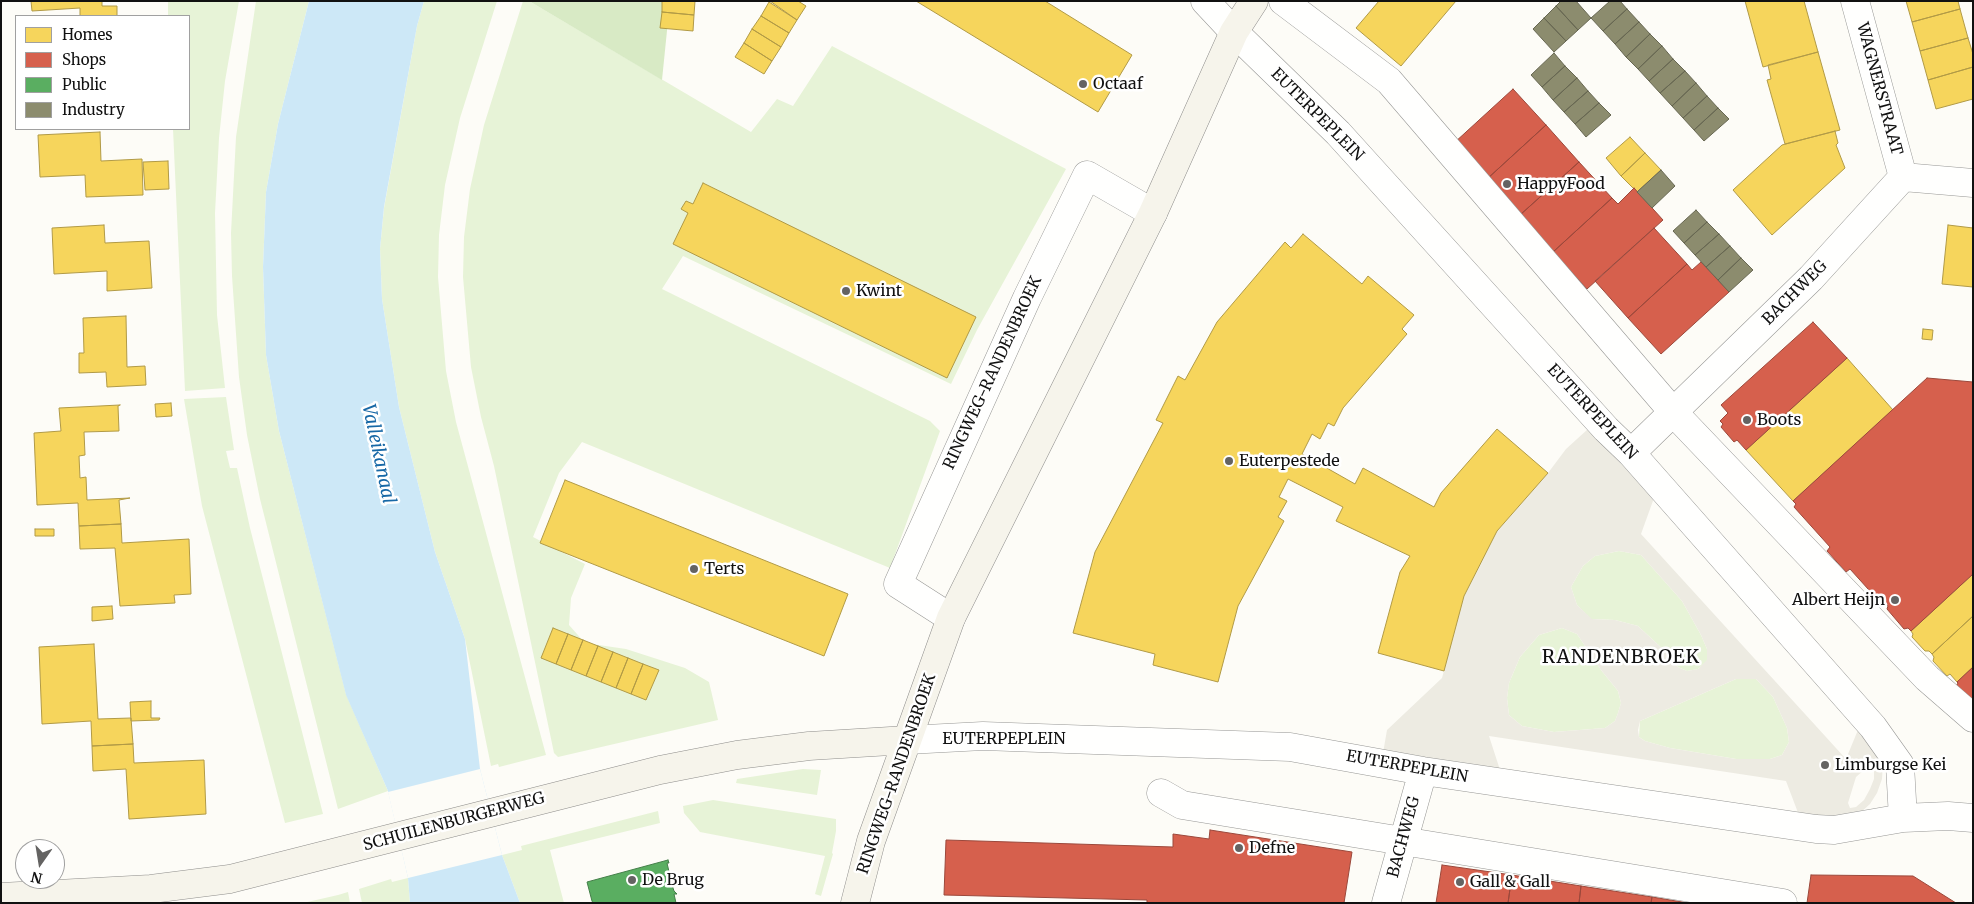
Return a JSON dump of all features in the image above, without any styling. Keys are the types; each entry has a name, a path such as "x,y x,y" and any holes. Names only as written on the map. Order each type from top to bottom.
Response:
{"main road":[{"name":"RINGWEG-RANDENBROEK","path":"855,903 871,841 951,618 1153,213 1234,32 1254,1"},
{"name":"SCHUILENBURGERWEG","path":"1,896 151,889 230,879 651,772 737,755 809,746 907,740"}],"street":[{"name":"EUTERPEPLEIN","path":"1205,1 1234,32 1338,133 1606,429 1631,453 1874,727 1900,765 1903,818"},
{"path":"1283,1 1389,81 1674,413 1927,678 1973,718"},
{"name":"WAGNERSTRAAT","path":"1855,1 1903,177"},
{"name":"RINGWEG-RANDENBROEK","path":"951,618 898,584 1023,306 1087,176 1153,213"},
{"path":"1903,177 1973,183"},
{"name":"BACHWEG","path":"1631,453 1811,278 1903,177"},
{"name":"EUTERPEPLEIN","path":"907,740 983,736 1290,747 1423,771 1816,829 1834,830 1903,818 1948,816 1973,818"},
{"name":"BACHWEG","path":"1386,903 1423,771"},
{"path":"1161,792 1182,805 1783,903"}],"green space":[{"path":"168,1 239,1 225,81 219,138 215,213 217,315 225,388 185,391 173,130 190,130 190,15 168,15"},
{"path":"256,1 309,1 278,124 266,192 263,267 266,355 279,431 346,694 388,791 338,809 260,499 247,435 239,377 231,233 236,137"},
{"path":"424,1 497,1 460,118 445,185 439,235 438,277 446,371 456,422 546,755 499,767 498,764 491,766 465,639 435,552 399,407 382,299 380,249 384,208 417,26"},
{"path":"523,1 529,1 751,132 777,99 793,106 832,46 1066,169 977,330 951,384 683,256 662,289 930,421 940,431 890,568 582,442 559,473 533,537 585,564 571,598 569,625 585,643 626,649 685,668 709,682 718,720 558,757 554,753 494,466 481,417 471,367 463,277 464,237 470,189 484,125"},
{"path":"529,1 670,1 662,80"},
{"path":"226,397 234,450 226,451 230,468 237,468 250,528 323,814 285,823 202,506 184,399"},
{"path":"1619,551 1641,555 1682,601 1707,649 1707,661 1698,669 1687,671 1678,667 1666,652 1638,626 1615,620 1591,619 1577,605 1571,587 1583,566 1595,556"},
{"path":"1562,628 1577,634 1601,670 1618,691 1621,703 1618,713 1615,721 1605,728 1554,732 1522,726 1509,715 1507,698 1509,683 1520,657 1539,635"},
{"path":"1736,679 1756,679 1773,697 1787,728 1789,742 1782,755 1770,759 1736,759 1670,748 1645,741 1639,737 1640,721"},
{"path":"803,769 821,770 817,795 736,783 737,779"},
{"path":"713,800 836,819 833,854 821,896 815,894 825,856 700,832 684,813 683,806"},
{"path":"658,811 660,823 550,850 564,903 520,903 502,855 522,850 521,846"},
{"path":"408,878 410,903 362,903 359,889 391,879 392,882"},
{"path":"348,892 350,903 303,903 338,895"}],"shaded area":[{"path":"1588,429 1654,498 1641,534 1846,759 1860,725 1883,763 1882,779 1877,793 1870,804 1859,814 1845,819 1800,818 1786,781 1489,736 1500,770 1383,753 1387,730 1442,678 1464,596 1497,531 1548,473 1566,449","holes":["1619,551 1641,555 1682,601 1701,635 1707,649 1707,660 1698,669 1687,671 1678,667 1666,652 1638,626 1615,620 1592,619 1577,605 1571,587 1583,566 1595,556","1562,628 1577,634 1601,670 1618,691 1621,703 1615,721 1605,728 1554,732 1522,726 1509,715 1507,698 1509,683 1520,657 1539,635","1736,679 1756,679 1773,697 1787,728 1789,742 1782,755 1770,759 1736,759 1670,748 1645,741 1639,737 1640,721","1871,764 1874,769 1874,779 1870,789 1864,800 1856,807 1850,808 1848,803 1856,777"]}],"water":[{"name":"Valleikanaal","path":"309,1 424,1 417,26 384,207 380,249 382,299 399,407 435,552 465,639 480,769 502,855 520,903 410,903 408,878 388,791 346,695 279,431 266,355 263,267 266,192 278,124"}],"pier":[{"path":"480,769 502,855 408,878 388,792"}],"building: Homes":[{"path":"31,1 102,1 102,6 117,6 117,15 80,15 80,8 32,11"},
{"path":"662,1 695,1 694,15 662,12"},
{"path":"770,1 798,1 806,6 797,20"},
{"name":"Octaaf","path":"916,1 1045,1 1132,55 1098,112"},
{"path":"1379,1 1456,1 1401,66 1356,28"},
{"path":"1745,1 1804,1 1818,52 1763,67"},
{"path":"1906,1 1958,1 1960,9 1912,22"},
{"path":"769,2 797,20 789,33 761,16"},
{"path":"1960,9 1968,38 1920,51 1912,22"},
{"path":"662,12 694,15 693,31 660,28"},
{"path":"761,16 789,33 781,47 752,29"},
{"path":"752,29 781,47 772,61 744,43"},
{"path":"1968,38 1973,54 1973,67 1928,80 1920,51"},
{"path":"744,43 772,61 764,74 735,57"},
{"path":"1818,52 1840,130 1785,144 1767,80 1771,79 1768,65"},
{"path":"1973,67 1973,99 1936,109 1928,80"},
{"path":"1835,131 1838,143 1836,145 1845,168 1772,235 1733,190 1782,145"},
{"path":"100,132 101,161 142,159 143,195 86,197 85,175 40,177 38,135"},
{"path":"1630,137 1645,153 1621,176 1606,158"},
{"path":"1645,153 1661,170 1637,192 1621,176"},
{"path":"168,161 169,189 145,190 143,162"},
{"name":"Kwint","path":"703,183 976,317 947,378 673,244 688,213 681,209 686,201 693,204"},
{"path":"104,225 105,243 149,241 152,288 107,291 107,271 54,274 52,228"},
{"path":"1948,225 1973,228 1973,287 1942,284"},
{"name":"Euterpestede","path":"1303,234 1362,284 1368,276 1414,315 1402,329 1407,334 1343,408 1334,426 1328,423 1320,439 1312,434 1302,454 1355,484 1363,468 1434,507 1441,493 1497,429 1548,473 1497,531 1464,596 1444,671 1378,653 1400,572 1410,556 1336,521 1343,507 1288,479 1279,497 1287,501 1278,517 1284,521 1238,606 1218,682 1153,665 1155,654 1073,633 1095,552 1163,423 1156,420 1178,376 1185,380 1217,322 1285,242 1291,248"},
{"path":"126,316 127,367 145,366 146,385 107,387 106,372 79,373 79,353 84,353 83,318"},
{"path":"1923,329 1933,330 1932,340 1922,339"},
{"path":"1847,358 1893,410 1793,501 1746,450"},
{"path":"171,403 172,416 156,417 155,404"},
{"path":"120,405 118,406 119,431 84,432 85,455 79,456 80,478 86,477 87,500 130,498 119,500 121,524 79,526 78,503 37,505 34,433 61,431 59,408"},
{"name":"Terts","path":"565,480 848,594 824,656 540,543"},
{"path":"121,524 122,543 189,539 191,594 174,595 175,603 120,606 115,548 80,549 79,526"},
{"path":"35,529 54,529 54,536 35,536"},
{"path":"1973,574 1973,616 1932,654 1929,651 1925,651 1912,637 1911,631"},
{"path":"112,606 113,619 92,621 92,607"},
{"path":"1973,616 1973,667 1957,682 1950,674 1947,676 1933,661 1934,657 1932,654"},
{"path":"553,628 568,634 556,664 541,658"},
{"path":"568,634 583,640 571,670 556,664"},
{"path":"583,640 598,646 586,676 571,670"},
{"path":"94,644 98,719 131,718 133,744 92,746 91,721 42,724 39,647"},
{"path":"598,646 613,652 601,682 586,676"},
{"path":"613,652 628,658 616,688 601,682"},
{"path":"628,658 643,664 631,694 616,688"},
{"path":"643,664 659,670 646,700 631,694"},
{"path":"151,701 151,718 160,718 159,720 131,721 130,702"},
{"path":"133,744 134,763 204,760 206,814 129,819 126,769 93,771 92,746"}],"building: Shops":[{"path":"1513,89 1546,125 1487,179 1454,143"},
{"path":"1546,125 1579,162 1520,215 1487,179"},
{"path":"1579,162 1612,198 1553,252 1520,215"},
{"path":"1634,188 1663,220 1587,289 1553,252 1612,198 1618,204"},
{"path":"1654,228 1687,264 1628,318 1595,281"},
{"path":"1701,262 1729,292 1661,354 1628,318 1687,264 1692,270"},
{"path":"1813,322 1847,358 1746,450 1737,440 1734,442 1721,427 1723,424 1720,421 1728,413 1721,405"},
{"path":"1927,378 1973,382 1973,574 1911,631 1908,628 1904,629 1887,609 1888,606 1882,599 1878,600 1850,569 1846,572 1827,551 1830,547 1794,507 1796,504 1793,501"},
{"path":"1973,667 1973,704 1952,693 1957,682"},
{"path":"1210,830 1352,852 1344,903 1147,903 1147,900 944,895 946,840 1173,847 1173,834 1209,839"},
{"path":"1442,865 1512,875 1508,903 1436,903"},
{"path":"1512,875 1581,886 1579,903 1508,903"},
{"path":"1811,875 1913,876 1956,903 1807,903"},
{"path":"1581,886 1652,897 1651,903 1579,903"},
{"path":"1652,897 1688,903 1651,903"}],"building: Public":[{"name":"De Brug","path":"668,860 670,876 672,875 670,879 677,894 674,894 676,903 593,903 587,882"}],"building: Industry":[{"path":"1561,1 1576,1 1591,18 1578,30 1556,6"},
{"path":"1610,1 1620,1 1627,9 1603,31 1591,18"},
{"path":"1556,6 1578,30 1566,41 1544,18"},
{"path":"1627,9 1639,22 1615,44 1603,31"},
{"path":"1544,18 1566,41 1554,52 1533,29"},
{"path":"1639,22 1650,34 1626,57 1615,44"},
{"path":"1650,34 1662,46 1638,69 1626,57"},
{"path":"1662,46 1673,59 1649,81 1638,69"},
{"path":"1554,53 1565,66 1542,87 1531,75"},
{"path":"1673,59 1685,71 1660,93 1649,81"},
{"path":"1565,66 1577,78 1553,100 1542,87"},
{"path":"1685,71 1696,83 1672,106 1660,93"},
{"path":"1577,78 1588,91 1564,112 1553,100"},
{"path":"1696,83 1707,96 1683,118 1672,106"},
{"path":"1588,91 1599,103 1575,124 1564,112"},
{"path":"1707,96 1718,108 1694,130 1683,118"},
{"path":"1599,103 1611,115 1586,137 1575,124"},
{"path":"1718,108 1729,119 1704,141 1694,130"},
{"path":"1661,170 1675,186 1652,208 1637,192"},
{"path":"1696,210 1707,222 1684,243 1673,231"},
{"path":"1707,222 1719,234 1695,255 1684,243"},
{"path":"1719,234 1730,246 1706,267 1695,255"},
{"path":"1730,246 1741,258 1718,280 1706,267"},
{"path":"1741,258 1753,270 1729,292 1718,280"}],"place":[{"name":"Octaaf","path":"1083,84"},
{"name":"HappyFood","path":"1507,184"},
{"name":"Kwint","path":"846,291"},
{"name":"Boots","path":"1747,420"},
{"name":"Euterpestede","path":"1229,461"},
{"name":"Terts","path":"694,569"},
{"name":"Albert Heijn","path":"1895,600"},
{"name":"Limburgse Kei","path":"1825,765"},
{"name":"Defne","path":"1239,848"},
{"name":"De Brug","path":"632,880"},
{"name":"Gall & Gall","path":"1460,882"}],"district":[{"name":"RANDENBROEK","path":"1621,658"}]}
